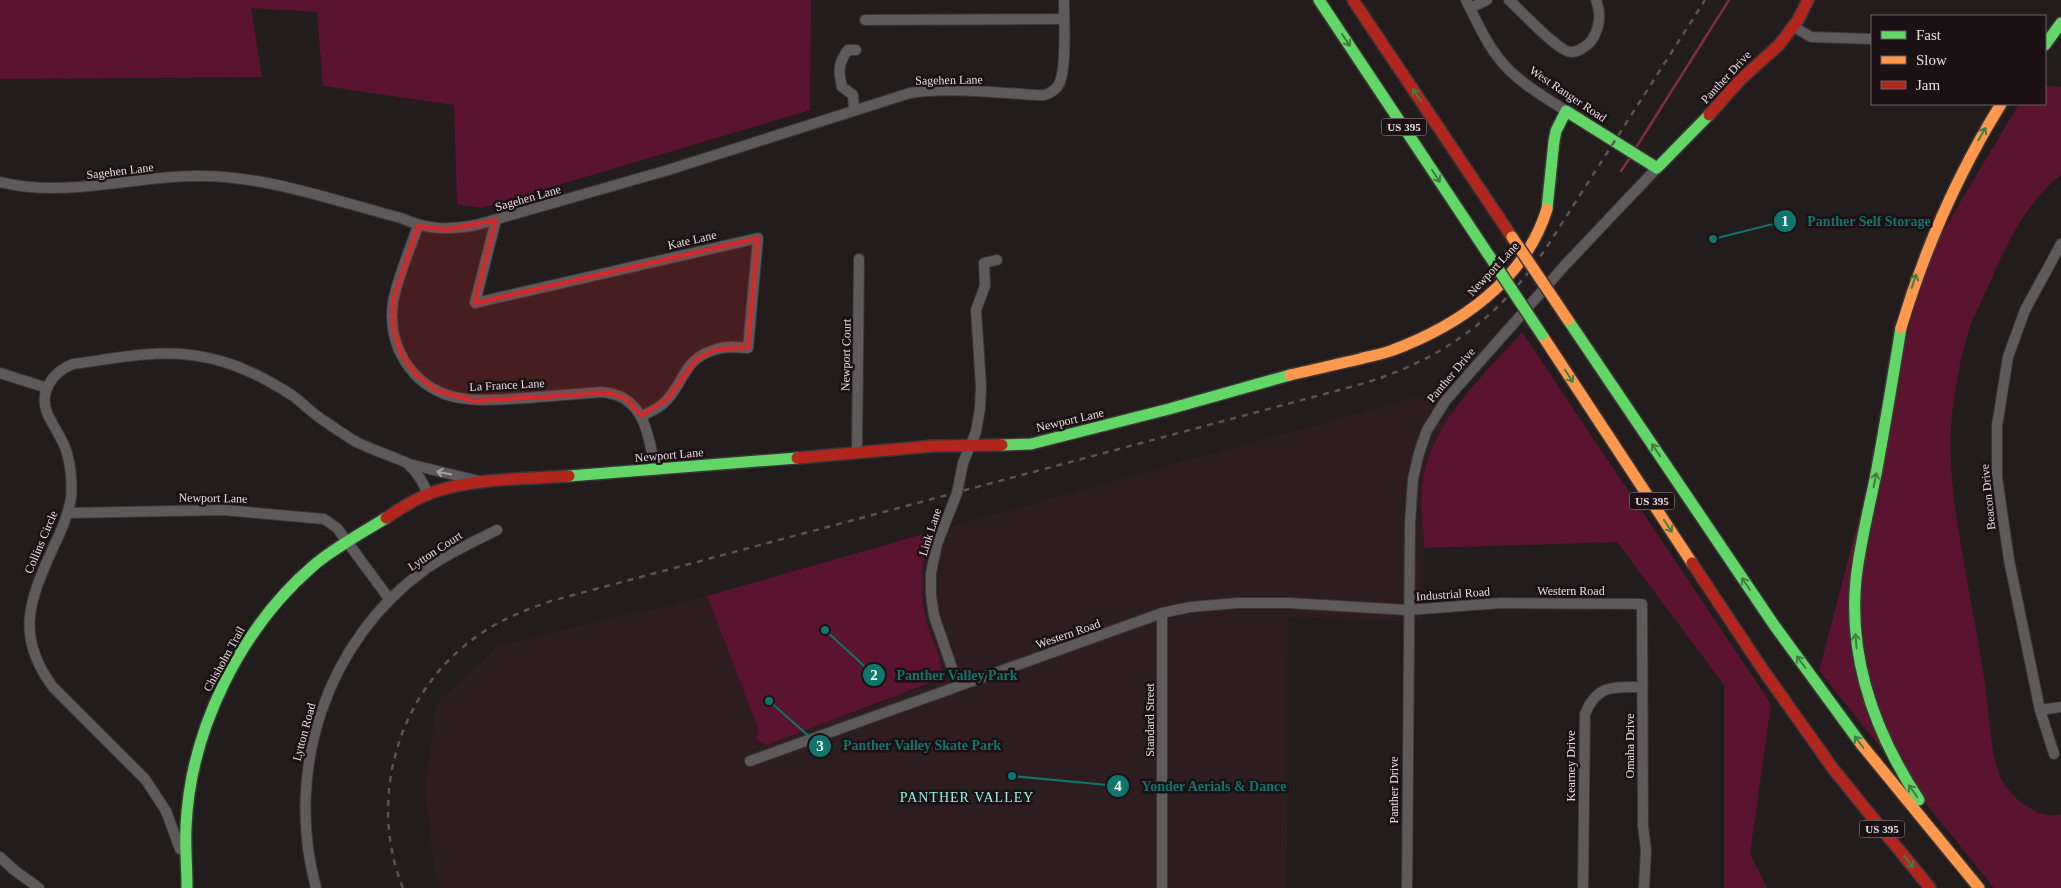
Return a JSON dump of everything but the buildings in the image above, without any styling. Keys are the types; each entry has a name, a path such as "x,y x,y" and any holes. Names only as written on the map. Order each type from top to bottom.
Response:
{"main road":[{"name":"US 395","path":"1319,0 1761,667 1834,770 1930,888"},
{"name":"US 395","path":"1352,0 1774,625 1881,770 1980,888"},
{"name":"Panther Drive","path":"1656,168 1701,125 1740,80 1779,45 1794,27 1808,0"},
{"path":"2046,44 2061,23"},
{"path":"1980,888 1909,786 1886,748 1871,712 1861,677 1857,655 1854,605 1856,580 1887,419 1901,328 1914,282 1937,220 1964,165 2000,105"},
{"name":"West Ranger Road","path":"1566,111 1656,168"},
{"name":"Newport Lane","path":"428,495 452,487 480,482 656,470 857,452 969,445 1030,444 1100,428 1262,382 1392,351 1415,342 1456,321 1478,306 1493,292 1530,249 1541,228 1547,208 1554,141 1556,131 1566,111"},
{"name":"Chisholm Trail","path":"187,888 186,848 189,801 199,748 208,720 228,674 242,650 275,604 314,565 397,510 428,495"}],"street":[{"path":"865,20 1064,19 1064,0"},
{"path":"1468,4 1487,0"},
{"path":"1509,0 1554,43 1563,50 1572,52 1582,49 1593,40 1600,18 1596,0"},
{"name":"West Ranger Road","path":"1468,4 1485,38 1510,71 1529,87 1566,111"},
{"name":"Sagehen Lane","path":"0,182 33,188 58,189 192,176 220,176 274,185 401,218 418,226 447,229 496,220 668,170 910,93 925,90 965,90 1044,95 1055,90 1060,82 1063,70 1064,19"},
{"path":"1794,27 1811,37 1871,39"},
{"path":"854,110 854,95 842,87 838,72 841,60 848,50 856,50"},
{"name":"Panther Drive","path":"1408,888 1410,516 1413,479 1422,440 1432,420 1446,400 1469,373 1566,264 1656,168"},
{"name":"Kate Lane","path":"496,220 475,303 758,238 748,348 718,349 697,359 682,375 668,399 651,412 641,416"},
{"name":"La France Lane","path":"418,226 393,300 392,314 394,335 401,354 424,383 448,396 474,401 610,392 627,400 641,416 656,470"},
{"name":"Beacon Drive","path":"2054,754 2040,710 2009,560 1997,476 1997,426 2008,357 2025,310 2061,244"},
{"name":"Newport Court","path":"857,452 859,259"},
{"name":"Link Lane","path":"958,685 934,616 931,583 937,544 957,493 969,445 976,432 981,394 976,310 985,286 984,262 997,260"},
{"path":"0,373 47,388 58,372 73,364 152,354 192,355 212,359 232,365 277,386 352,440 407,463 480,482"},
{"name":"Collins Circle","path":"47,388 45,397 48,415 61,439 70,468 71,483 68,513 34,593 29,621 33,651 53,687 145,779 166,811 180,849 186,848"},
{"path":"407,463 414,469 424,484 428,495"},
{"name":"Newport Lane","path":"68,513 224,510 316,517 331,522 390,600"},
{"name":"Lytton Court","path":"390,600 439,560 497,530"},
{"name":"Lytton Road","path":"316,888 307,848 304,822 306,772 313,739 324,701 346,658 364,630 390,600"},
{"name":"Western Road","path":"750,761 1162,613 1216,604 1247,603 1289,603 1408,610"},
{"name":"Industrial Road","path":"1408,610 1501,604"},
{"name":"Western Road","path":"1501,604 1642,604"},
{"name":"Omaha Drive","path":"1642,604 1643,826 1646,850 1644,888"},
{"name":"Standard Street","path":"1162,613 1162,888"},
{"name":"Kearney Drive","path":"1583,888 1585,714 1591,700 1602,692 1614,687 1642,687"},
{"path":"2040,710 2061,706"},
{"path":"0,857 39,888"}],"highlighted area":[{"path":"496,220 475,303 758,238 748,348 718,349 697,359 668,399 641,416 627,400 610,393 474,401 437,391 416,375 401,354 393,328 393,300 418,226 447,229"}],"shaded area":[{"path":"0,0 811,0 810,110 481,208 457,204 454,105 323,86 317,12 251,8 262,77 0,79"},
{"path":"2046,86 2061,87 2061,175 2036,199 2016,228 1974,317 1965,343 1958,374 1953,405 1951,454 1956,511 1985,684 1991,741 1996,763 2003,782 2016,798 2042,814 2061,814 2061,888 1994,888 1819,671 1928,256 2018,105 2046,105"},
{"path":"1522,332 1771,704 1750,854 1767,888 1724,888 1724,685 1617,542 1424,548 1422,487 1429,457 1437,437 1462,399"},
{"path":"1416,397 1454,410 1433,443 1422,480 1424,548 1423,622 1288,617 1287,888 443,888 435,877 425,788 436,704 498,645 707,596 758,728 756,740 767,745 934,683 943,668 925,619 921,577 926,545 931,532"},
{"path":"931,532 923,563 922,595 927,623 941,665 940,679 767,745 756,740 758,728 707,596"}],"waterway":[{"path":"1635,149 1729,0"},
{"path":"1621,171 1631,156"}],"railway":[{"path":"403,888 393,854 388,819 390,784 397,750 409,717 427,687 449,660 476,637 512,616 551,601 1358,385 1416,363 1442,349 1489,315 1529,271 1548,245 1705,0"}],"traffic: fast":[{"path":"1319,0 1488,254"},
{"path":"2046,44 2061,23"},
{"path":"1547,209 1554,141 1556,131 1566,111 1657,168 1709,115"},
{"path":"1488,254 1542,335"},
{"path":"1568,320 1774,625 1861,744"},
{"path":"1901,328 1856,579 1856,638 1868,695 1878,722 1889,749 1919,800"},
{"path":"1002,445 1031,444 1169,409 1290,375"},
{"path":"569,476 797,458"},
{"path":"187,888 186,827 190,791 197,755 209,719 224,684 242,651 263,620 287,591 321,559 386,518"}],"traffic: slow":[{"path":"1901,328 1910,298 1943,213 1970,158 2000,105"},
{"path":"1290,375 1389,351 1418,340 1465,313 1487,297 1523,257 1537,234 1547,209"},
{"path":"1512,237 1568,320"},
{"path":"1542,335 1692,563"},
{"path":"1861,744 1979,888"}],"traffic: jam":[{"path":"1353,0 1512,237"},
{"path":"1709,115 1740,80 1779,45 1798,20 1808,0"},
{"path":"797,458 933,446 1002,445"},
{"path":"386,518 426,495 456,486 504,480 569,476"},
{"path":"1692,563 1761,667 1834,770 1930,888"}],"place":[{"name":"Panther Self Storage","path":"1713,239"},
{"name":"Panther Valley Park","path":"825,630"},
{"name":"Panther Valley Skate Park","path":"769,701"},
{"name":"Yonder Aerials & Dance","path":"1012,776"}],"district":[{"name":"PANTHER VALLEY","path":"967,797"}]}
